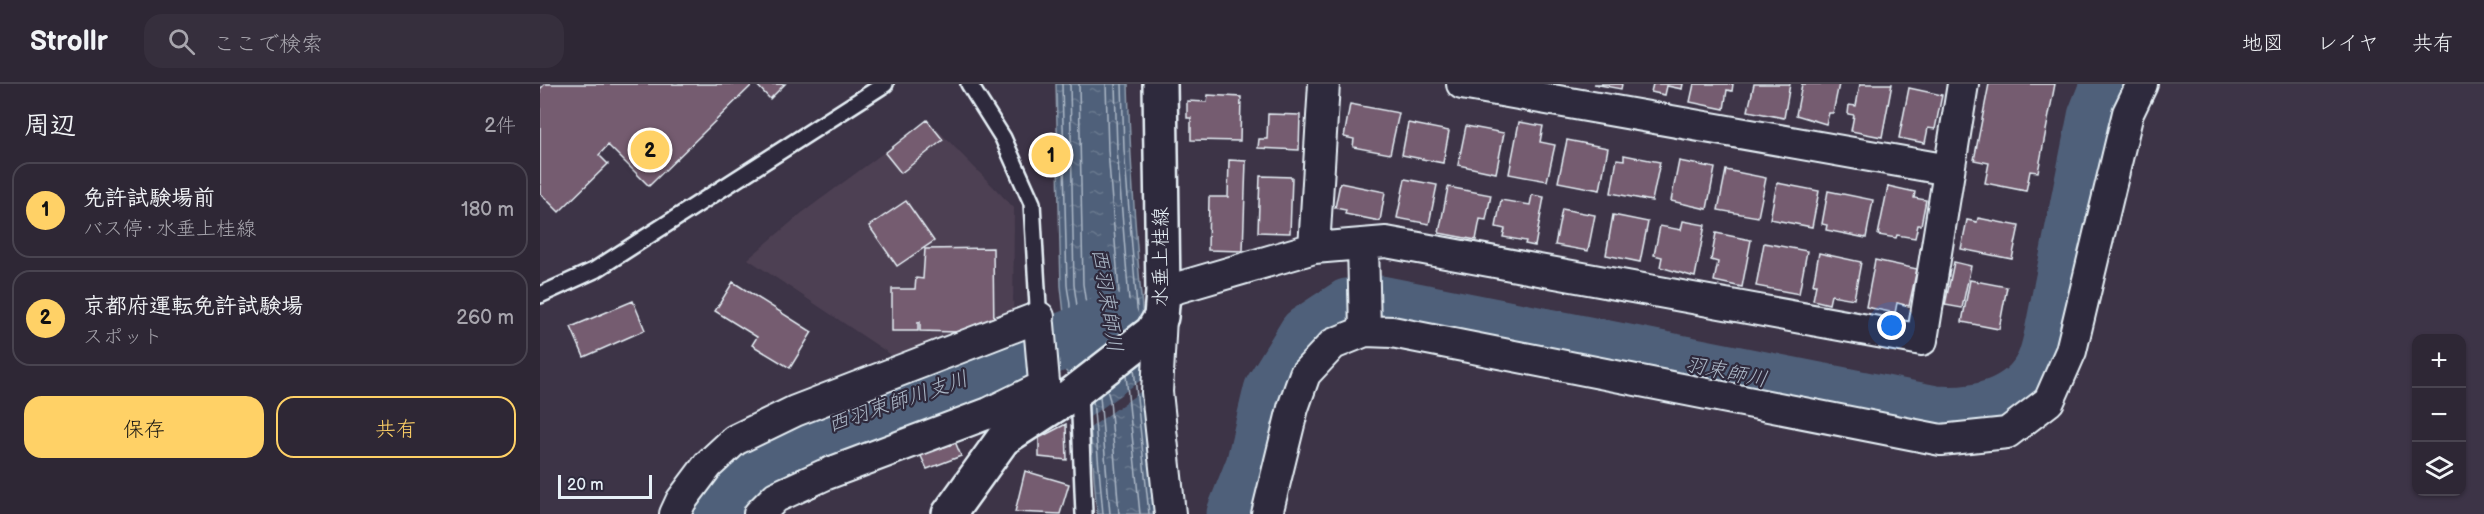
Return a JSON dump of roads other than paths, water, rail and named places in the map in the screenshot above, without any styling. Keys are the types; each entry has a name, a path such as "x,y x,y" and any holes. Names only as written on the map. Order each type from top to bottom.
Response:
{"main road":[{"name":"水垂上桂線","path":"949,514 1004,439 1159,314 1160,84"}],"street":[{"path":"1314,248 1324,84"},
{"path":"1462,84 1949,170"},
{"path":"1170,514 1157,392 1159,314 1314,248 1386,242 1922,340 1963,84"},
{"path":"1267,514 1293,408 1305,374 1333,344 1365,332 1392,332 1941,440 2007,433 2049,401 2071,351 2128,113 2142,84"},
{"path":"1363,244 1365,332"},
{"path":"675,514 681,501 708,465 735,440 795,411 1039,320 1060,395 989,413 824,475 776,497 759,514"}],"lane":[{"path":"540,295 595,270 885,84"},
{"path":"969,84 1003,138 1032,203 1039,320"},
{"path":"1060,395 1084,514"}],"water":[{"name":"西羽束師川","path":"1056,84 1128,84 1137,246 1162,514 1097,514 1088,401 1062,366 1062,335 885,398 879,393 996,347 1064,314 1061,286"}],"waterway":[{"name":"羽束師川","path":"1235,514 1254,466 1272,391 1307,334 1348,307 1380,304 1935,414 1967,414 1983,411 2012,400 2035,379 2048,355 2096,117 2109,84"},
{"name":"西羽束師川支川","path":"705,514 709,505 768,460 810,433 983,373 1111,322"}],"place":[{"name":"京都府運転免許試験場","path":"650,150"},
{"name":"免許試験場前","path":"1051,155"}]}
